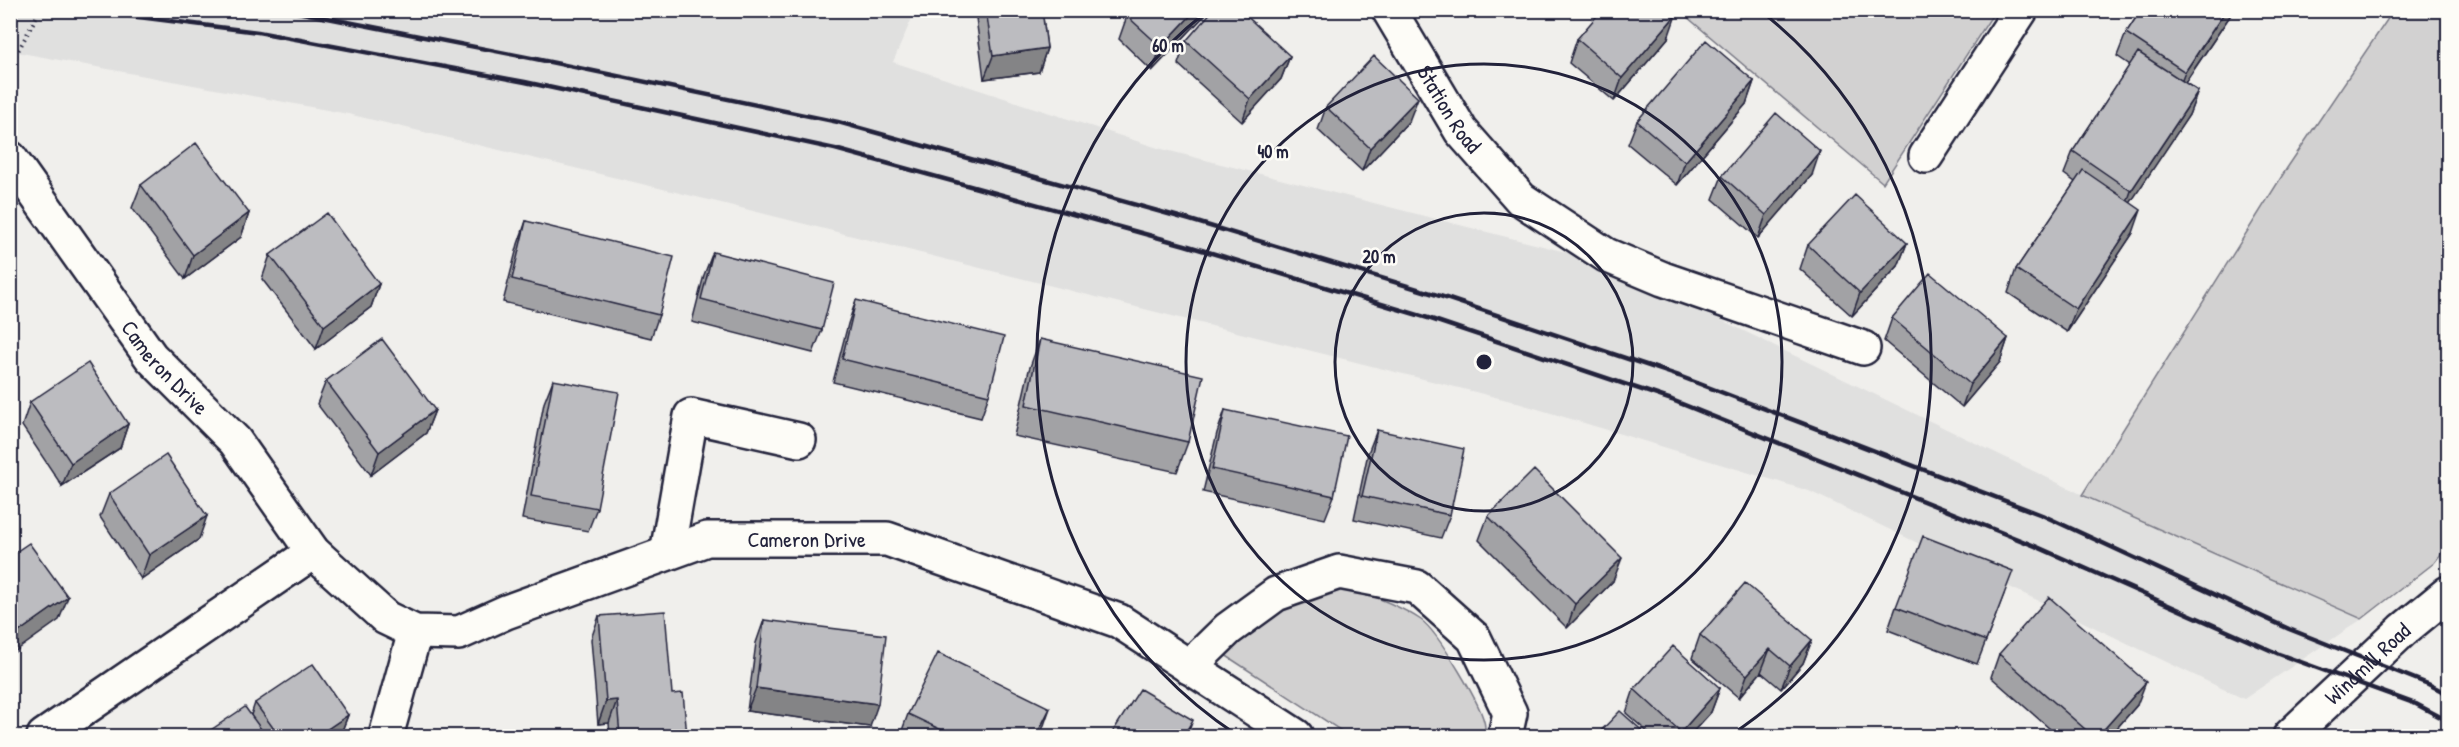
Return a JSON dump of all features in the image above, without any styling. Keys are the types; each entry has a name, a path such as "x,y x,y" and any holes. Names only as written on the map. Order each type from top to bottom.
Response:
{"street":[{"name":"Station Road","path":"1389,10 1461,131 1521,199 1606,255 1663,279 1863,348"},
{"path":"1926,156 2021,10"},
{"name":"Cameron Drive","path":"15,174 151,357 235,441 313,552 386,618 415,632 459,633 506,612 707,539 887,539 1119,621 1296,736"},
{"path":"667,553 691,416 799,440"},
{"path":"44,736 313,552"},
{"path":"1189,667 1228,629 1276,594 1339,572 1417,587 1474,638 1510,713 1506,736"},
{"name":"Windmill Road","path":"2290,736 2403,630 2448,593"},
{"path":"386,736 415,632"}],"path":[{"path":"10,66 40,10"}],"shaded area":[{"path":"10,11 915,11 893,62 1158,148 1597,260 2083,495 2362,619 2244,699 1809,491 1511,401 705,199 348,114 11,51"},
{"path":"1680,11 1995,11 1883,183"},
{"path":"2393,11 2448,11 2448,545 2434,563 2362,619 2082,495 2287,168"},
{"path":"1349,588 1395,605 1421,620 1428,627 1469,688 1483,717 1484,736 1349,736 1222,653 1265,608 1306,594"}],"building":[{"path":"986,10 1042,10 1047,48 993,56"},
{"path":"1132,10 1196,10 1161,47 1127,16"},
{"path":"1213,10 1240,10 1290,56 1250,99 1186,41"},
{"path":"1602,10 1671,10 1676,15 1622,78 1577,39"},
{"path":"2141,10 2226,10 2185,72 2126,33"},
{"path":"1706,40 1754,81 1685,162 1637,121"},
{"path":"2138,52 2198,91 2131,191 2073,151"},
{"path":"1374,56 1418,98 1370,148 1326,107"},
{"path":"1776,113 1820,151 1766,215 1722,176"},
{"path":"196,143 249,213 193,255 141,185"},
{"path":"2083,170 2141,210 2076,309 2016,269"},
{"path":"1855,195 1907,243 1860,293 1808,245"},
{"path":"327,213 379,284 324,326 270,255"},
{"path":"526,221 674,257 659,315 512,279"},
{"path":"713,252 834,283 822,330 701,299"},
{"path":"1930,273 2008,338 1970,384 1892,318"},
{"path":"856,300 1004,337 989,395 842,359"},
{"path":"382,339 435,410 379,452 326,381"},
{"path":"1040,339 1203,376 1188,442 1026,405"},
{"path":"88,363 128,424 71,463 30,402"},
{"path":"553,380 619,392 597,508 531,496"},
{"path":"1225,410 1347,436 1334,496 1212,469"},
{"path":"1377,430 1464,449 1450,515 1362,496"},
{"path":"166,455 207,516 149,555 109,494"},
{"path":"1534,470 1622,558 1575,604 1488,516"},
{"path":"1923,536 2013,571 1986,641 1896,607"},
{"path":"29,543 68,597 10,638 10,556"},
{"path":"1745,583 1812,640 1790,666 1770,649 1747,675 1700,635"},
{"path":"2049,597 2146,682 2098,736 2093,736 1999,654"},
{"path":"665,611 672,694 683,693 687,736 620,736 617,700 606,701 599,616"},
{"path":"764,620 886,635 878,704 756,688"},
{"path":"1673,646 1720,688 1681,732 1634,689"},
{"path":"938,653 1050,708 1036,736 954,736 908,714"},
{"path":"313,664 348,715 317,736 279,736 255,703"},
{"path":"1140,689 1193,720 1183,736 1110,736"},
{"path":"245,707 266,736 202,736"},
{"path":"1620,711 1648,736 1596,736"}],"railway":[{"path":"83,10 258,32 525,82 835,149 1185,245 1428,318 1672,400 2035,546 2279,654 2416,704 2448,721"},
{"path":"287,10 838,122 1190,220 1434,294 1679,376 2042,515 2289,629 2448,694"}]}
